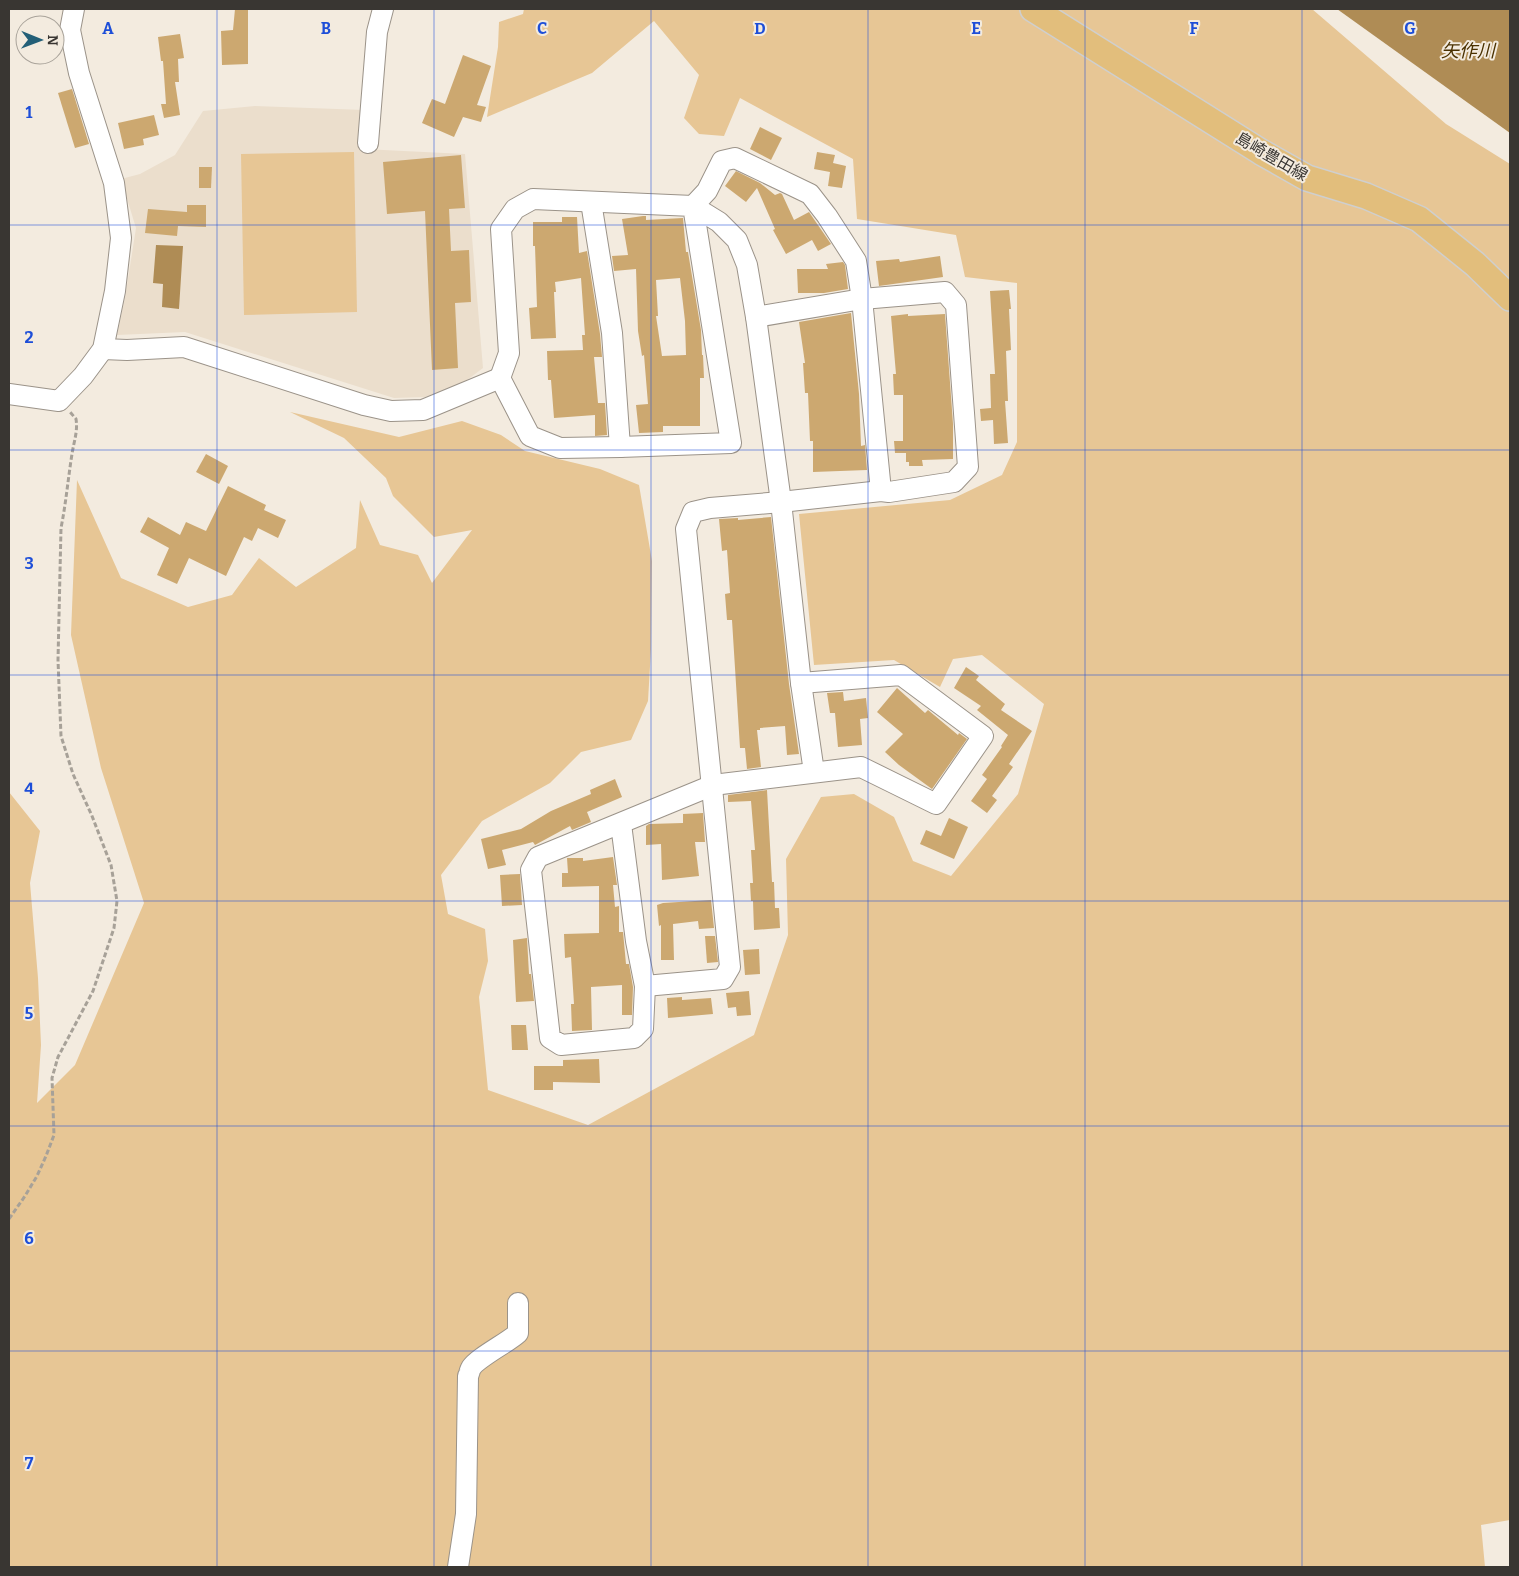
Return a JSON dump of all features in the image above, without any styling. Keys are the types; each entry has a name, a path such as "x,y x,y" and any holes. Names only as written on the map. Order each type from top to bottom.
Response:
{"main road":[{"name":"島崎豊田線","path":"1033,9 1261,152 1307,178 1366,196 1419,219 1475,264 1510,298"}],"street":[{"path":"9,394 59,401 84,376 103,349 115,291 121,238 114,183 79,73 70,30 74,9"},
{"path":"368,143 377,32 383,9"},
{"path":"693,206 707,191 722,161 736,158 810,194 827,216 856,261 862,298 881,491"},
{"path":"693,206 731,443 560,448 530,436 500,378 509,353 501,229 515,209 533,199 693,206 719,222 737,240 747,265 756,317 781,502 801,683 814,772"},
{"path":"592,202 612,333 620,447"},
{"path":"645,986 723,979 730,967 686,529 692,512 710,508 881,491 889,492 954,482 968,467 956,305 945,292 862,298 756,317"},
{"path":"103,349 127,350 184,347 364,405 391,411 423,410 500,378"},
{"path":"621,824 636,941 645,986 643,1029 634,1038 561,1045 550,1038 531,870 538,857 712,785 861,767 936,804 983,736 901,675 801,683"},
{"path":"458,1567 466,1514 468,1376 470,1368 518,1333 518,1303"}],"path":[{"path":"9,1219 36,1176 54,1135 52,1078 58,1057 94,991 114,928 117,901 111,865 73,774 62,736 58,660 61,528 66,507 77,426 76,419 59,401"}],"shaded area":[{"path":"524,9 1312,9 1446,124 1510,164 1510,1520 1481,1525 1485,1567 9,1567 9,792 40,831 30,883 38,978 41,1045 37,1103 75,1065 144,903 101,768 71,635 77,480 121,578 188,607 232,595 259,558 296,587 356,548 360,500 380,545 418,555 432,583 472,530 434,537 393,496 386,478 344,438 290,412 399,437 462,421 501,435 525,451 600,469 639,485 652,561 651,649 648,701 631,740 581,752 550,783 482,821 441,875 448,914 485,929 488,961 479,997 488,1090 588,1125 754,1035 788,935 786,859 821,797 854,794 894,817 913,861 951,876 1018,794 1044,704 982,655 953,659 940,687 894,660 814,665 799,514 950,500 1002,475 1017,442 1017,283 965,277 956,235 857,219 853,159 740,98 724,136 699,134 684,118 699,75 654,21 592,73 487,117 498,47 499,22 523,14"},
{"path":"255,106 364,110 363,149 465,154 483,368 463,383 425,397 394,398 185,332 117,335 136,228 121,179 140,174 175,155 203,111"},
{"path":"354,152 357,312 244,315 241,154"}],"water":[{"name":"矢作川","path":"1337,9 1510,9 1510,133"},
{"path":"156,245 183,246 179,309 162,307 163,284 153,283"}],"building":[{"path":"235,9 248,9 248,64 222,65 221,31 233,30"},
{"path":"180,34 184,58 178,59 179,82 175,82 180,115 164,118 161,104 166,104 163,61 161,61 158,37"},
{"path":"463,55 491,66 477,105 486,107 481,122 463,117 454,137 422,123 432,99 445,104"},
{"path":"72,89 89,144 75,148 58,93"},
{"path":"154,115 159,135 143,139 144,145 124,149 118,123"},
{"path":"760,127 782,138 771,160 750,149"},
{"path":"817,152 835,155 833,163 846,166 842,188 828,186 830,172 814,169"},
{"path":"461,155 465,208 449,209 451,251 469,250 471,302 455,303 458,368 432,370 425,211 387,214 383,162"},
{"path":"199,167 212,167 211,188 199,188"},
{"path":"736,171 760,183 775,195 782,194 794,220 809,212 831,244 818,251 812,240 786,254 773,230 775,229 757,188 746,202 725,186"},
{"path":"187,205 206,205 206,227 178,226 177,236 145,233 148,209 187,212"},
{"path":"643,216 646,216 646,220 683,218 686,252 688,252 701,330 704,378 700,378 700,426 663,426 663,432 639,433 636,405 648,404 644,355 642,356 638,331 636,269 614,271 612,256 628,255 622,219","holes":["680,278 685,321 686,355 662,356 656,316 658,316 656,280"]},
{"path":"562,217 577,217 579,253 587,251 602,357 594,357 598,403 605,403 607,435 595,436 595,415 554,418 551,380 548,380 547,351 583,350 582,335 585,335 581,278 555,282 556,338 531,339 529,308 537,307 533,222 562,222"},
{"path":"940,256 943,277 879,286 876,261 899,259 900,262"},
{"path":"843,262 848,289 824,293 798,293 797,269 828,269 826,264"},
{"path":"1009,290 1011,350 1006,351 1008,401 1005,401 1008,443 994,444 993,420 981,421 980,409 991,408 990,374 995,374 990,291"},
{"path":"851,313 859,394 861,446 865,445 867,470 813,472 813,441 810,441 808,393 805,393 803,363 805,363 799,322"},
{"path":"908,314 908,316 945,314 953,424 953,459 922,460 923,466 909,466 909,462 906,462 906,453 895,453 894,441 903,441 903,395 894,395 893,374 896,374 891,316"},
{"path":"206,454 228,466 219,484 196,472"},
{"path":"228,486 266,505 264,510 286,520 278,538 258,528 252,541 244,537 226,576 189,558 177,584 157,575 169,548 140,532 148,517 180,535 186,522 206,531"},
{"path":"771,517 789,684 799,754 787,755 785,726 760,728 760,730 757,730 761,767 747,769 745,748 740,748 732,620 727,620 725,594 730,593 727,550 722,551 719,519 738,518 738,520"},
{"path":"966,667 979,676 976,680 1005,704 1001,710 1032,731 1009,764 1013,767 992,796 997,800 987,813 971,801 987,779 982,775 1002,747 1008,735 977,710 981,706 954,688"},
{"path":"897,688 925,713 928,710 958,735 959,733 967,739 932,789 899,765 885,752 903,734 877,712"},
{"path":"843,692 844,701 866,698 868,718 860,719 862,745 838,747 835,713 830,713 827,693"},
{"path":"615,779 622,797 587,812 591,822 572,830 570,826 535,845 533,842 502,850 506,865 488,869 481,839 521,829 551,811 591,794 590,790"},
{"path":"767,790 772,882 774,882 775,908 779,908 780,928 754,930 750,883 753,883 751,850 755,850 751,801 728,802 728,795"},
{"path":"703,813 705,842 695,842 699,876 662,880 661,844 646,845 646,826 649,824 683,823 683,814"},
{"path":"949,818 968,827 954,859 920,844 926,830 941,836"},
{"path":"613,857 617,885 613,885 615,907 619,906 619,932 623,932 626,964 629,964 633,987 632,1015 622,1015 622,985 591,987 592,1030 572,1031 571,1004 574,1004 571,957 565,958 564,934 599,933 599,886 562,887 562,873 568,873 567,858 583,858 583,861"},
{"path":"520,874 522,905 502,906 500,875"},
{"path":"711,900 714,928 699,929 698,921 673,924 674,960 661,960 661,925 659,926 657,905"},
{"path":"705,936 715,936 718,962 707,963"},
{"path":"527,938 529,974 531,974 534,1001 516,1002 513,940"},
{"path":"759,949 760,974 745,975 743,950"},
{"path":"749,991 751,1015 737,1016 736,1007 728,1008 726,993"},
{"path":"682,997 682,1000 711,998 713,1014 668,1018 667,998"},
{"path":"511,1025 526,1025 528,1050 512,1050"},
{"path":"599,1059 600,1083 553,1082 553,1090 534,1090 534,1066 563,1066 563,1060"}]}
